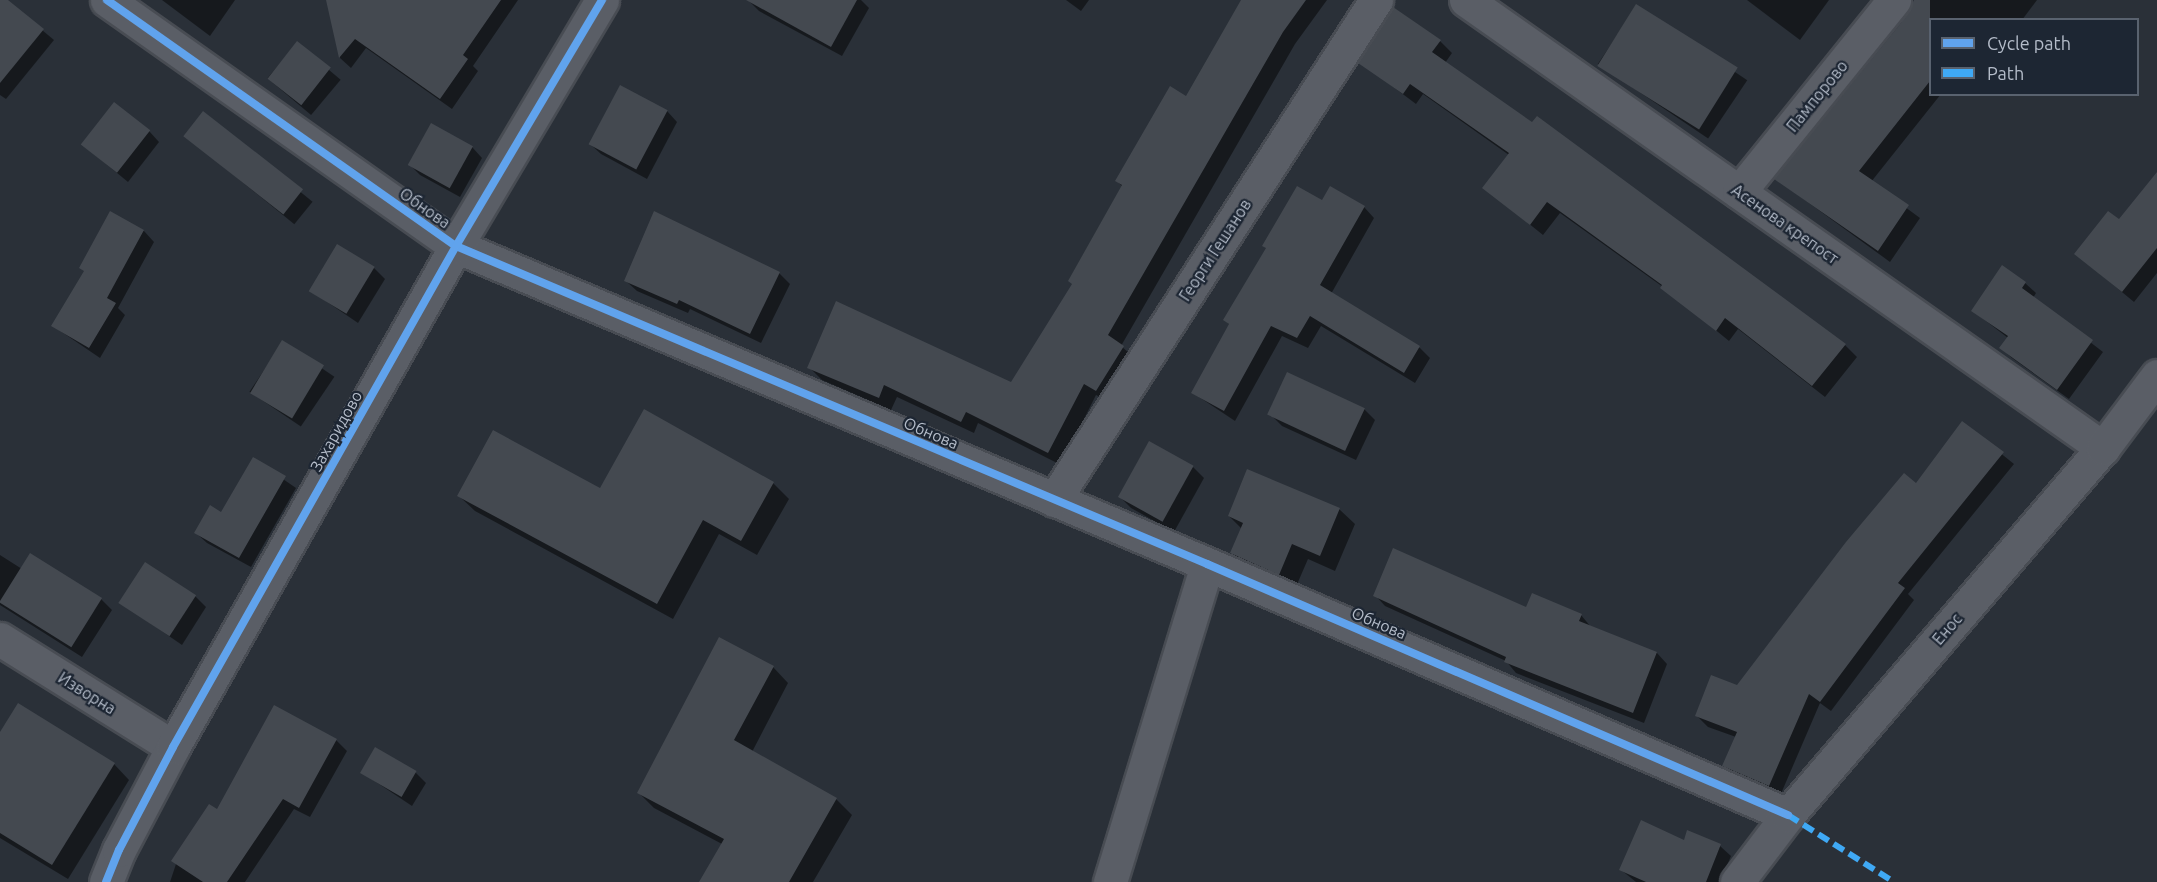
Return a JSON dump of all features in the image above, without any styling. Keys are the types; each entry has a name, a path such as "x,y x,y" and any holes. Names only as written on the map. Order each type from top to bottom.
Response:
{"street":[{"name":"Обнова","path":"107,0 456,246 1207,564 1788,815"},
{"name":"Захаридово","path":"106,882 119,850 174,747 456,246 602,0"},
{"name":"Георги Гешанов","path":"1054,500 1376,0"},
{"name":"Асенова крепост","path":"1467,0 2103,448"},
{"name":"Пампорово","path":"1739,192 1894,0"},
{"name":"Енос","path":"1737,882 1788,815 2103,448 2157,375"},
{"path":"1110,882 1207,564"},
{"name":"Изворна","path":"0,639 174,747"}],"building":[{"path":"0,0 8,0 44,29 0,83"},
{"path":"326,0 501,0 463,55 468,59 440,99 355,39 339,58"},
{"path":"746,0 857,0 831,47"},
{"path":"1241,0 1306,0 1283,32 1108,335 1124,346 1096,391 1084,384 1048,453 966,412 961,422 884,385 879,398 807,368 836,301 1011,382 1072,284 1068,281 1122,185 1115,181 1170,86 1186,96"},
{"path":"1914,0 1930,0 1929,82 1859,171 1909,205 1878,251 1774,179 1901,23"},
{"path":"1636,4 1738,68 1699,129 1597,66"},
{"path":"1393,7 1441,40 1432,52 1532,122 1537,116 1846,344 1812,386 1725,318 1716,331 1660,288 1662,285 1547,202 1530,225 1482,188 1509,153 1410,84 1403,94 1358,63"},
{"path":"297,41 331,67 301,105 267,79"},
{"path":"620,85 668,110 636,170 589,144"},
{"path":"114,102 150,130 117,173 81,145"},
{"path":"203,111 303,189 283,214 183,136"},
{"path":"431,123 473,146 450,188 408,165"},
{"path":"2157,172 2157,248 2122,292 2074,254 2108,211 2119,219"},
{"path":"1297,186 1322,200 1330,186 1365,206 1320,285 1420,346 1404,373 1310,316 1297,338 1271,326 1224,411 1191,393 1229,324 1223,320 1266,248 1262,246"},
{"path":"110,211 144,230 107,298 116,303 89,348 51,326 84,271 79,268"},
{"path":"654,211 780,272 750,334 679,300 677,304 624,281"},
{"path":"337,244 375,267 346,314 309,291"},
{"path":"2002,265 2026,282 2022,288 2093,340 2057,390 1999,348 2008,336 1971,311"},
{"path":"282,340 324,365 292,418 250,393"},
{"path":"1287,372 1365,408 1345,451 1267,415"},
{"path":"644,409 774,482 741,541 703,520 657,604 457,496 493,430 600,488"},
{"path":"1962,421 2004,452 1898,583 1905,588 1820,702 1809,694 1769,786 1722,766 1737,732 1695,716 1711,675 1737,685 1846,542 1904,473 1916,483"},
{"path":"1149,441 1194,466 1163,522 1118,497"},
{"path":"253,457 286,476 239,558 194,533 210,505 221,512"},
{"path":"1247,469 1340,508 1320,556 1292,544 1279,575 1230,553 1243,523 1228,516"},
{"path":"1393,548 1526,607 1532,593 1582,614 1579,621 1657,652 1633,713 1504,662 1506,657 1373,596"},
{"path":"30,553 102,598 71,647 0,603"},
{"path":"145,562 196,595 169,636 118,603"},
{"path":"719,637 774,666 734,740 837,798 789,882 699,882 724,839 637,793"},
{"path":"18,703 115,763 52,865 0,833 0,732"},
{"path":"274,705 337,739 299,808 283,799 227,882 203,882 171,861 209,804 217,809"},
{"path":"375,747 417,771 402,797 360,773"},
{"path":"1641,820 1684,840 1687,830 1721,844 1706,882 1646,882 1619,870"}],"marked path":[{"path":"1788,815 1894,882"}],"cycle path":[{"path":"107,0 456,246 1207,564 1788,815"},
{"path":"106,882 119,850 173,747 456,246 602,0"}]}
